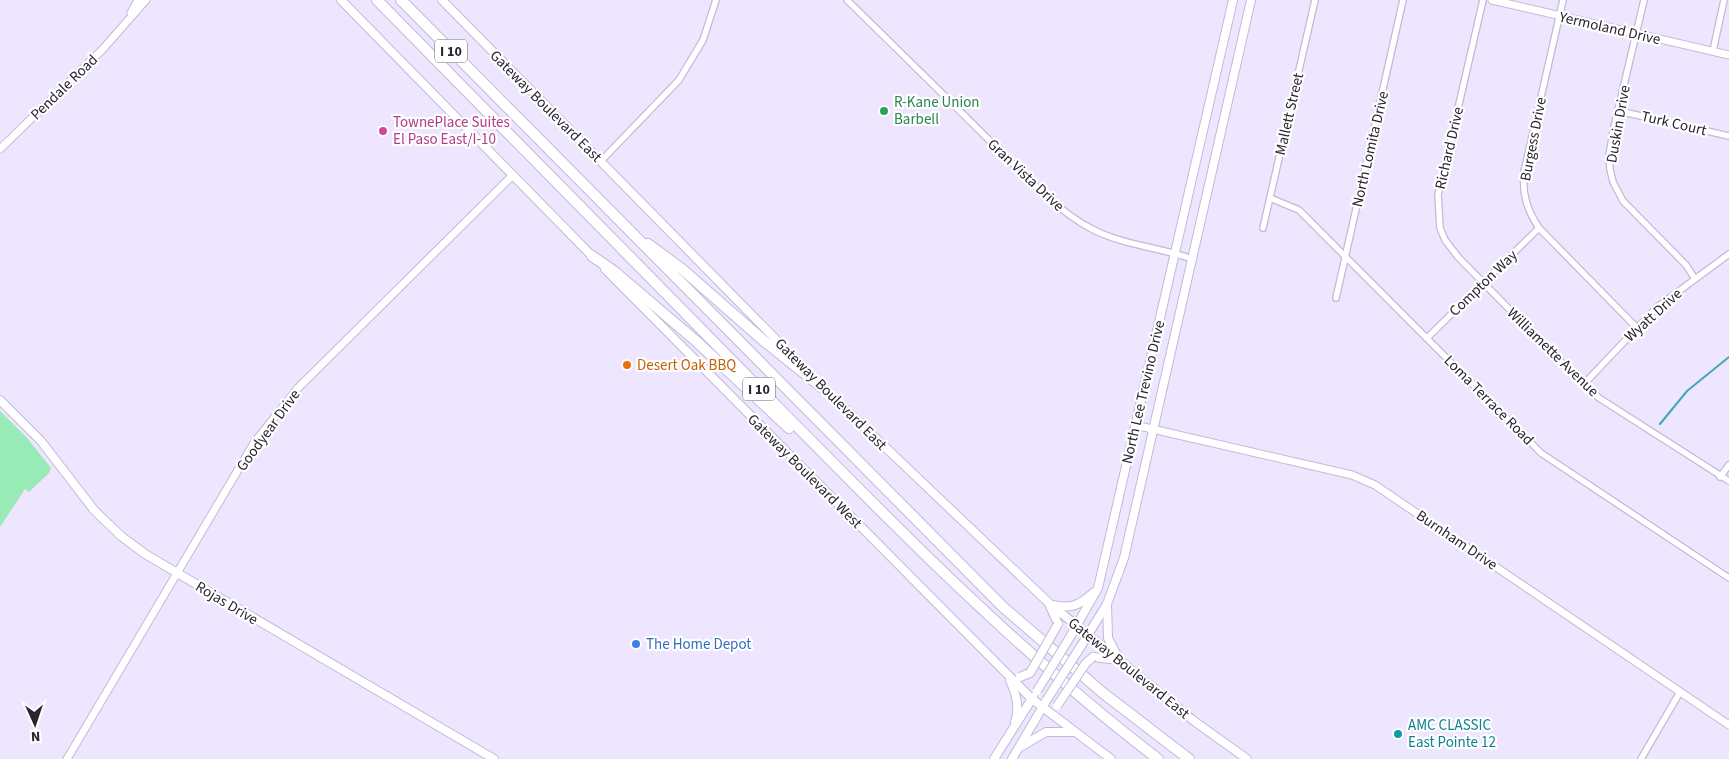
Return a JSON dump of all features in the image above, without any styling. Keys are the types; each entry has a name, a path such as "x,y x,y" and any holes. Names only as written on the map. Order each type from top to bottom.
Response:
{"highway":[{"name":"I 10","path":"377,0 842,473 995,623 1122,732 1158,759"},
{"name":"I 10","path":"401,0 1009,612 1103,693 1189,759"},
{"path":"632,234 682,269 764,341 823,388"},
{"path":"592,256 615,272 696,341 795,434 842,473"}],"main road":[{"name":"Gateway Boulevard West","path":"341,0 1008,676 1032,699 1044,704 1062,723 1111,759"},
{"name":"Gateway Boulevard East","path":"442,0 823,388 1050,604 1076,627 1246,759"},
{"name":"North Lee Trevino Drive","path":"994,759 1070,637 1098,588 1233,0"},
{"name":"North Lee Trevino Drive","path":"1012,759 1107,604 1124,558 1251,0"},
{"name":"Rojas Drive","path":"0,400 41,441 106,523 145,554 494,759"},
{"path":"1050,604 1062,607 1076,606 1098,588"},
{"path":"1008,738 1018,711 1016,694 1008,676 1020,677 1030,674 1056,630 1058,624 1050,604"},
{"path":"1107,604 1108,638 1120,661"},
{"path":"1062,723 1057,713 1058,706 1086,663 1092,657 1120,661"},
{"path":"1020,747 1046,732 1075,732"}],"street":[{"name":"Pendale Road","path":"126,22 138,0"},
{"name":"Pendale Road","path":"0,149 102,50 146,0"},
{"path":"601,161 679,80 703,40 716,0"},
{"name":"Gran Vista Drive","path":"847,0 1068,214 1108,236 1192,259"},
{"name":"Mallett Street","path":"1263,228 1315,0"},
{"name":"North Lomita Drive","path":"1336,298 1403,0"},
{"name":"Richard Drive","path":"1483,0 1438,204 1440,228 1445,240 1483,283"},
{"name":"Yermoland Drive","path":"1492,0 1729,55"},
{"name":"Burgess Drive","path":"1563,0 1523,182 1526,205 1539,228 1636,327"},
{"name":"Duskin Drive","path":"1644,0 1609,155 1610,169 1617,192 1636,215 1686,265 1695,279"},
{"path":"1713,51 1724,0"},
{"name":"Turk Court","path":"1619,111 1729,136"},
{"name":"Goodyear Drive","path":"67,759 254,443 298,388 513,174"},
{"name":"Loma Terrace Road","path":"1270,198 1300,210 1541,453 1729,578"},
{"name":"Compton Way","path":"1427,338 1539,228"},
{"name":"Wyatt Drive","path":"1584,384 1636,327 1666,299 1729,254"},
{"name":"Williamette Avenue","path":"1483,283 1599,398 1729,481"},
{"name":"Burnham Drive","path":"1135,425 1352,475 1375,485 1729,725"},
{"path":"1720,477 1729,465"},
{"path":"1641,759 1680,692"}],"green space":[{"path":"0,411 27,438 51,468 49,473 29,492 25,489 0,527"}],"waterway":[{"path":"1660,424 1687,391 1729,357"}],"place":[{"name":"R-Kane Union Barbell","path":"884,111"},
{"name":"TownePlace Suites El Paso East/I-10","path":"383,131"},
{"name":"Desert Oak BBQ","path":"627,365"},
{"name":"The Home Depot","path":"636,644"},
{"name":"AMC CLASSIC East Pointe 12","path":"1398,734"}]}
